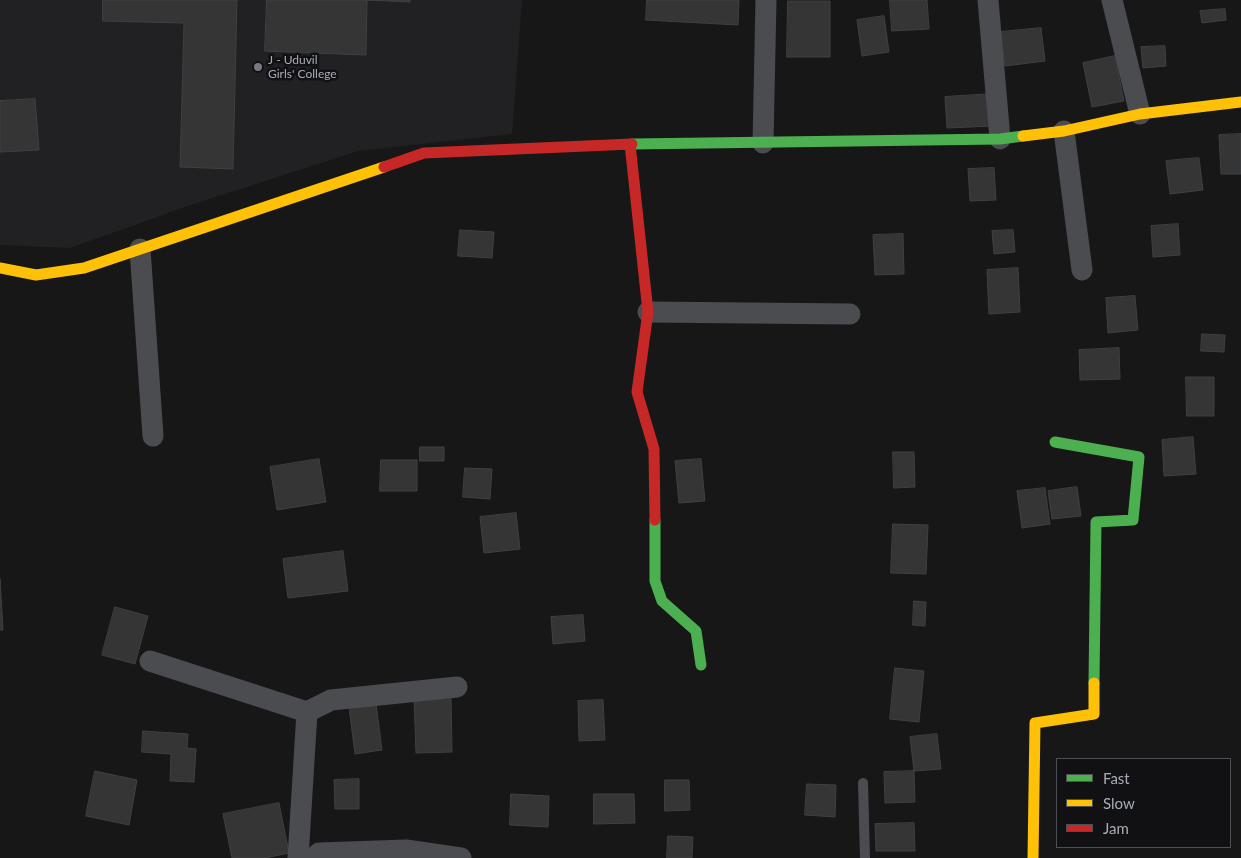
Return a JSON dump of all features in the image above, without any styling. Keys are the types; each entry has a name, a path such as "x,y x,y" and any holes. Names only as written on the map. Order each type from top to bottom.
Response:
{"street":[{"path":"763,143 766,0"},
{"path":"988,0 1000,139"},
{"path":"1112,0 1140,114"},
{"path":"0,268 36,275 84,268 424,153 630,144 1000,139 1064,131 1140,114 1241,102"},
{"path":"1064,131 1082,270"},
{"path":"630,144 648,312 637,392 654,449 655,581 662,601 696,632 701,665"},
{"path":"140,249 152,436"},
{"path":"648,312 850,314"},
{"path":"1033,858 1035,722 1094,714 1096,522 1133,520 1139,457 1055,442"},
{"path":"150,661 307,712 331,700 457,687"},
{"path":"298,858 307,712"},
{"path":"314,858 319,853 406,850 461,858"}],"lane":[{"path":"863,783 865,858"}],"shaded area":[{"name":"J - Uduvil Girls' College","path":"0,0 522,0 512,134 358,151 185,207 70,248 0,245"}],"building":[{"path":"103,0 237,0 233,169 180,167 184,23 103,21"},
{"path":"267,0 367,0 366,55 265,51"},
{"path":"367,0 410,0 410,2"},
{"path":"647,0 739,0 738,25 646,20"},
{"path":"890,0 927,0 929,29 892,31"},
{"path":"788,1 830,1 830,57 787,57"},
{"path":"1225,9 1226,20 1202,23 1200,11"},
{"path":"884,16 889,52 862,56 857,20"},
{"path":"1041,28 1045,61 1005,66 1001,32"},
{"path":"1165,46 1166,66 1143,68 1141,47"},
{"path":"1115,56 1124,101 1092,107 1083,63"},
{"path":"992,94 994,126 947,128 945,97"},
{"path":"35,99 39,150 0,152 0,101"},
{"path":"1241,134 1241,174 1221,174 1219,135"},
{"path":"1199,158 1203,190 1170,194 1166,161"},
{"path":"994,168 996,200 970,201 968,169"},
{"path":"1178,224 1180,255 1153,257 1151,226"},
{"path":"460,230 494,232 492,258 458,256"},
{"path":"1013,230 1015,252 994,254 992,231"},
{"path":"903,234 904,274 875,275 873,235"},
{"path":"1018,268 1020,312 989,314 987,270"},
{"path":"1135,296 1138,330 1108,333 1106,298"},
{"path":"1202,334 1225,335 1224,352 1201,351"},
{"path":"1119,348 1120,379 1080,380 1079,350"},
{"path":"1186,377 1214,377 1214,416 1187,416"},
{"path":"1193,437 1196,474 1164,476 1162,440"},
{"path":"420,447 444,447 444,461 420,461"},
{"path":"893,452 914,452 915,487 894,488"},
{"path":"319,459 326,502 277,510 270,467"},
{"path":"701,459 705,501 679,503 675,461"},
{"path":"381,460 417,460 417,491 380,491"},
{"path":"465,468 492,469 490,499 463,497"},
{"path":"1077,487 1081,516 1052,519 1048,491"},
{"path":"1045,488 1050,524 1022,528 1017,491"},
{"path":"516,513 520,549 484,553 480,517"},
{"path":"893,524 928,525 926,574 891,573"},
{"path":"343,551 348,591 288,598 283,559"},
{"path":"0,579 3,630 0,630"},
{"path":"914,601 926,602 925,626 913,625"},
{"path":"115,607 148,616 135,664 102,655"},
{"path":"583,615 585,641 553,644 551,617"},
{"path":"895,668 924,671 919,722 890,719"},
{"path":"451,698 452,752 416,753 414,699"},
{"path":"603,700 605,740 579,741 578,701"},
{"path":"376,703 382,750 355,754 349,707"},
{"path":"143,731 188,734 187,748 196,749 194,782 170,781 171,754 142,752"},
{"path":"937,734 941,769 914,771 910,737"},
{"path":"95,771 137,780 129,825 86,816"},
{"path":"914,771 915,802 885,803 884,772"},
{"path":"359,779 359,809 335,809 334,780"},
{"path":"665,780 689,780 690,810 665,811"},
{"path":"807,784 836,785 835,817 805,815"},
{"path":"511,794 549,796 548,827 510,825"},
{"path":"594,794 634,794 635,823 594,824"},
{"path":"279,803 289,853 265,858 232,858 223,814"},
{"path":"914,823 915,851 876,851 875,824"},
{"path":"668,836 693,837 692,858 667,858"}],"traffic: fast":[{"path":"632,144 1000,139 1023,136"},
{"path":"1055,442 1139,457 1133,520 1096,522 1094,683"},
{"path":"655,520 655,581 662,601 696,631 701,665"}],"traffic: slow":[{"path":"1023,136 1064,131 1140,114 1241,102"},
{"path":"0,268 36,275 84,268 384,167"},
{"path":"1033,858 1035,723 1094,714 1094,683"}],"traffic: jam":[{"path":"630,144 648,312 637,392 654,449 655,520"},
{"path":"384,167 424,153 632,144"}],"place":[{"name":"J - Uduvil Girls' College","path":"258,67"}]}
